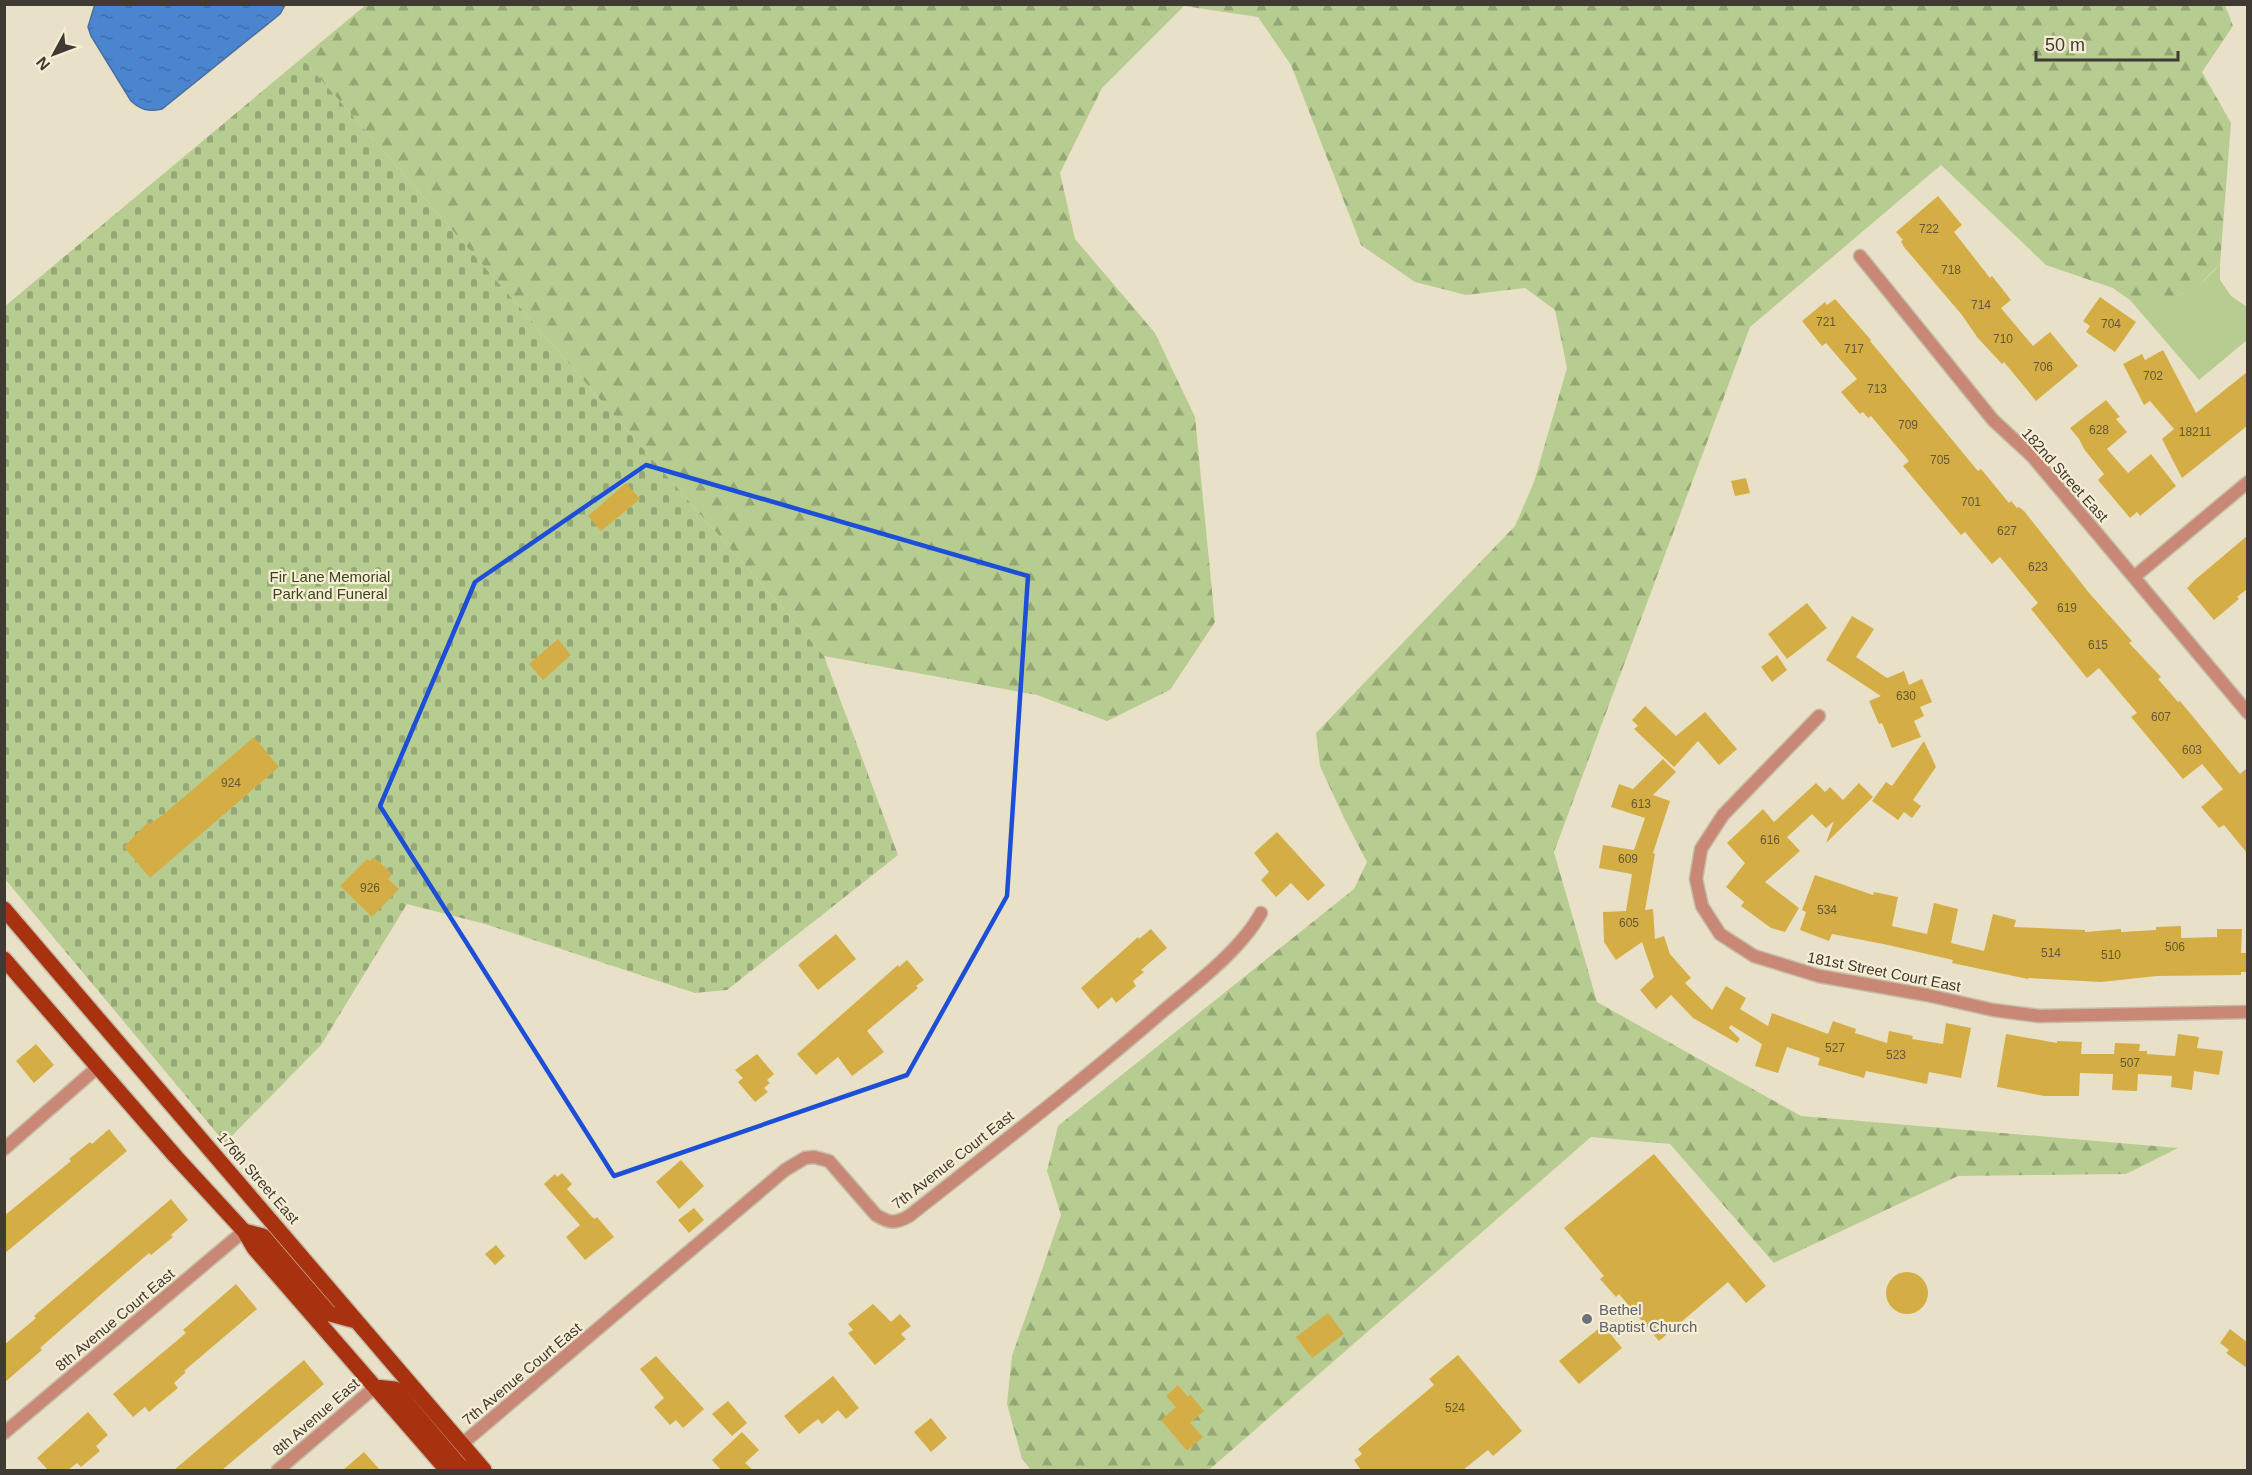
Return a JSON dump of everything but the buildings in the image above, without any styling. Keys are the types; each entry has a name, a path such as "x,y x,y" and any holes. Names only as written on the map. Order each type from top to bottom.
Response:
{"main road":[{"name":"176th Street East","path":"4,909 484,1470"},
{"path":"4,958 176,1157 244,1231 254,1248 447,1470"},
{"path":"244,1231 262,1236 330,1314 356,1321"},
{"path":"375,1387 395,1389 460,1467 470,1470"}],"street":[{"name":"182nd Street East","path":"1860,256 1993,420 2032,456 2247,714"},
{"path":"2133,577 2247,482"},
{"name":"181st Street Court East","path":"1819,716 1723,815 1701,849 1696,879 1702,906 1720,934 1754,956 1819,976 1927,995 1993,1010 2039,1016 2247,1012"},
{"name":"7th Avenue Court East","path":"462,1444 785,1170 805,1158 814,1157 829,1161 876,1215 893,1223 909,1216 1172,1004 1244,939 1261,913"},
{"path":"4,1149 99,1066"},
{"name":"8th Avenue Court East","path":"4,1433 244,1231"},
{"name":"8th Avenue East","path":"278,1470 375,1387"}],"highlighted area":[{"path":"646,465 1028,576 1007,896 907,1075 614,1176 380,806 475,582"}],"green space":[{"path":"367,4 2225,5 2233,26 2202,72 2231,123 2220,264 2196,288 2164,300 2130,300 2113,288 2046,265 1941,165 1750,327 1554,852 1597,1002 1801,1116 2178,1148 2126,1174 1958,1176 1774,1263 1670,1144 1591,1137 1209,1470 1031,1470 1022,1459 1007,1404 1012,1356 1061,1215 1047,1171 1058,1126 1354,889 1367,862 1320,766 1316,733 1515,526 1534,482 1567,368 1555,310 1525,288 1466,295 1415,282 1361,245 1291,65 1258,17 1184,6 1102,88 1060,173 1075,239 1155,333 1195,417 1215,622 1170,690 1107,721 1037,695 824,656 302,58"},
{"name":"Fir Lane Memorial Park and Funeral","path":"302,58 824,656 898,855 727,990 695,993 485,924 407,904 321,1045 225,1143 5,879 4,307"},
{"path":"2220,264 2220,280 2231,296 2247,307 2247,340 2199,380 2130,300 2169,298 2180,295 2200,284"}],"water":[{"path":"95,4 285,5 280,14 162,109 145,110 131,101 91,36 88,27"}],"place":[{"name":"Bethel Baptist Church","path":"1587,1319"}]}
